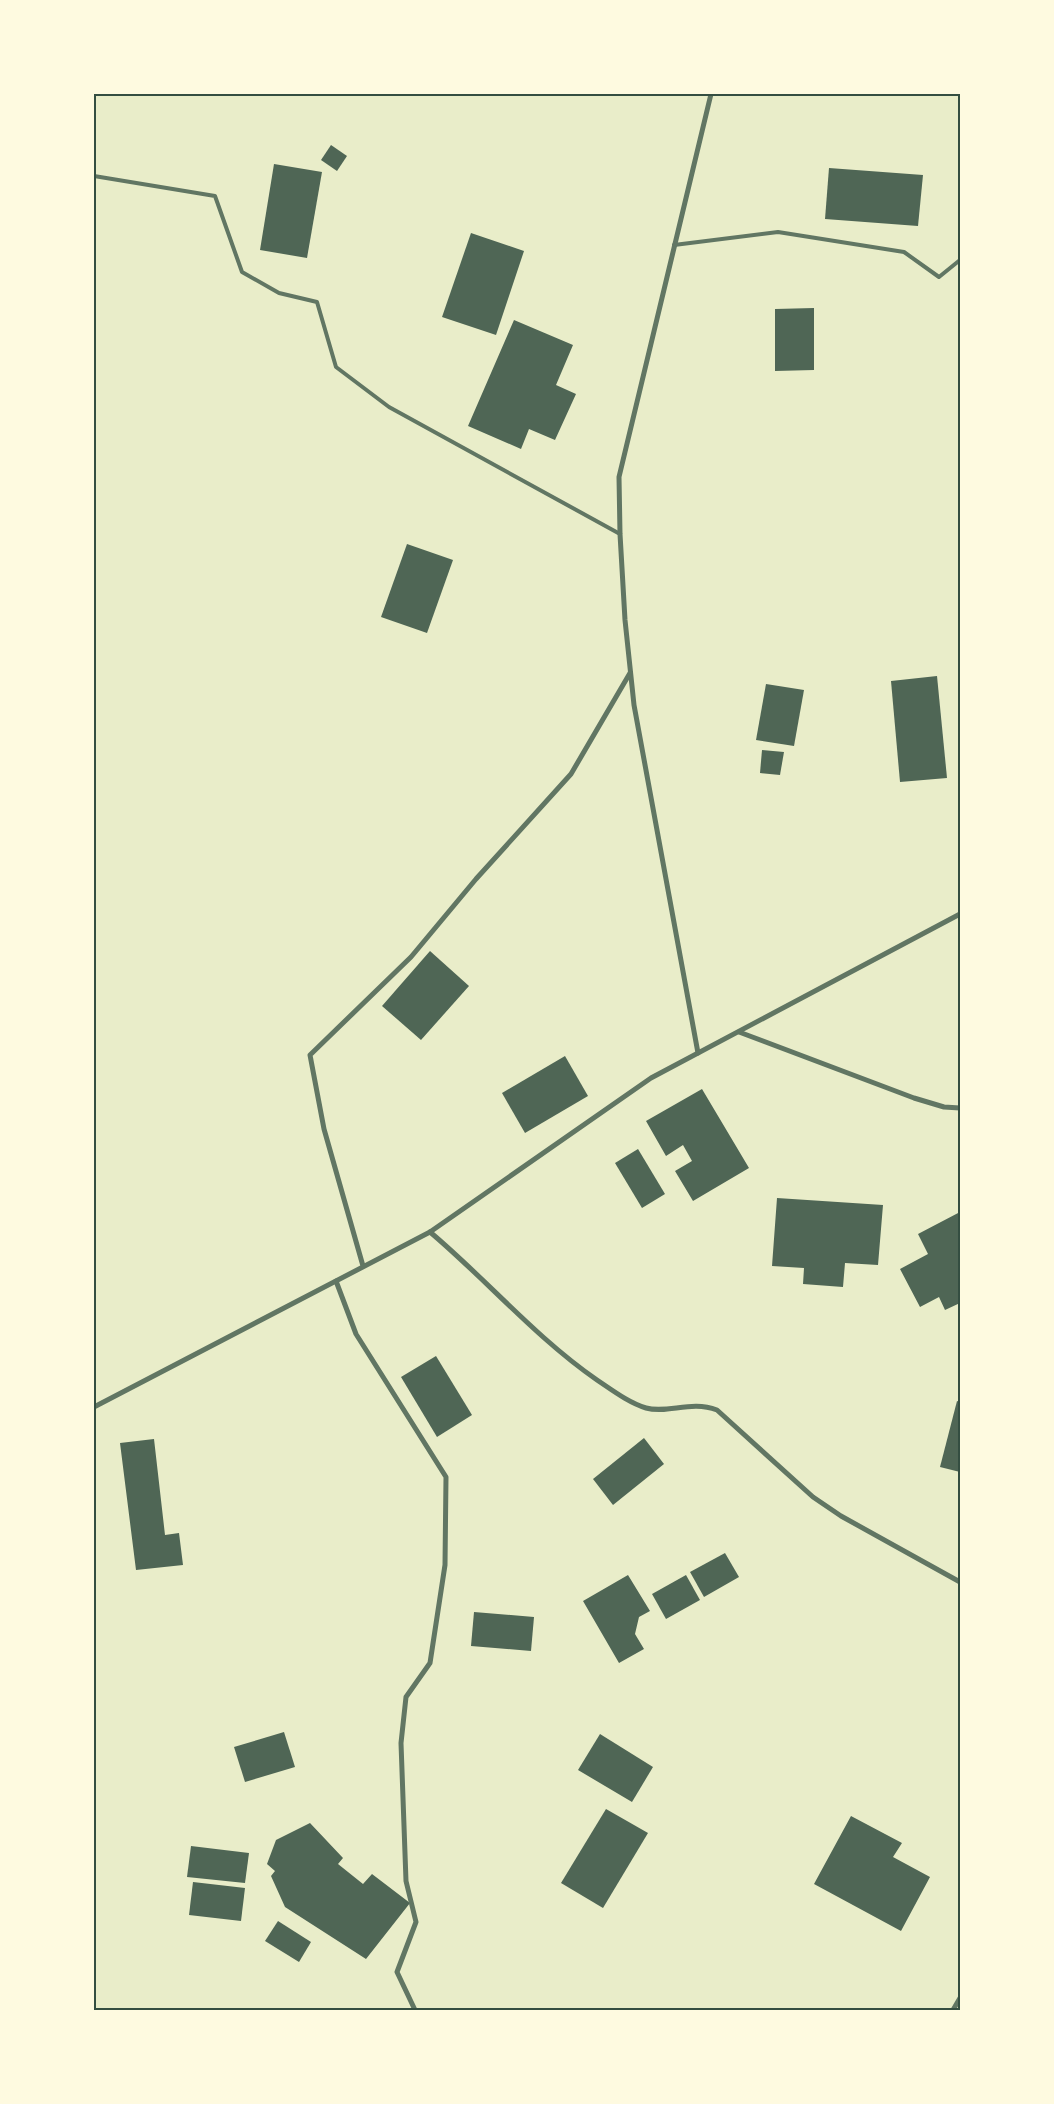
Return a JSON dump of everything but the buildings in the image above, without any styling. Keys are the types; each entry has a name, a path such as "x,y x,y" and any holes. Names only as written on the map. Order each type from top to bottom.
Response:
{"street":[{"path":"698,1053 634,705 620,534 619,477 711,94"},
{"path":"364,1266 324,1129 310,1055 411,957 476,879 571,774 630,673"},
{"path":"94,1407 430,1232 651,1078 960,914"},
{"path":"739,1032 914,1098 944,1107 960,1108"},
{"path":"430,1232 459,1256 530,1327 571,1362 608,1388 648,1409 698,1405 718,1410 813,1497 841,1516 960,1582"},
{"path":"336,1280 356,1334 446,1477 445,1565 430,1663 406,1697 401,1743 406,1881 416,1922 397,1972 415,2010"},
{"path":"953,2010 960,1998"}],"lane":[{"path":"94,176 215,196 242,272 279,293 317,302 336,367 389,407 620,534"},
{"path":"674,244 778,232 904,252 939,277 960,260"}]}
